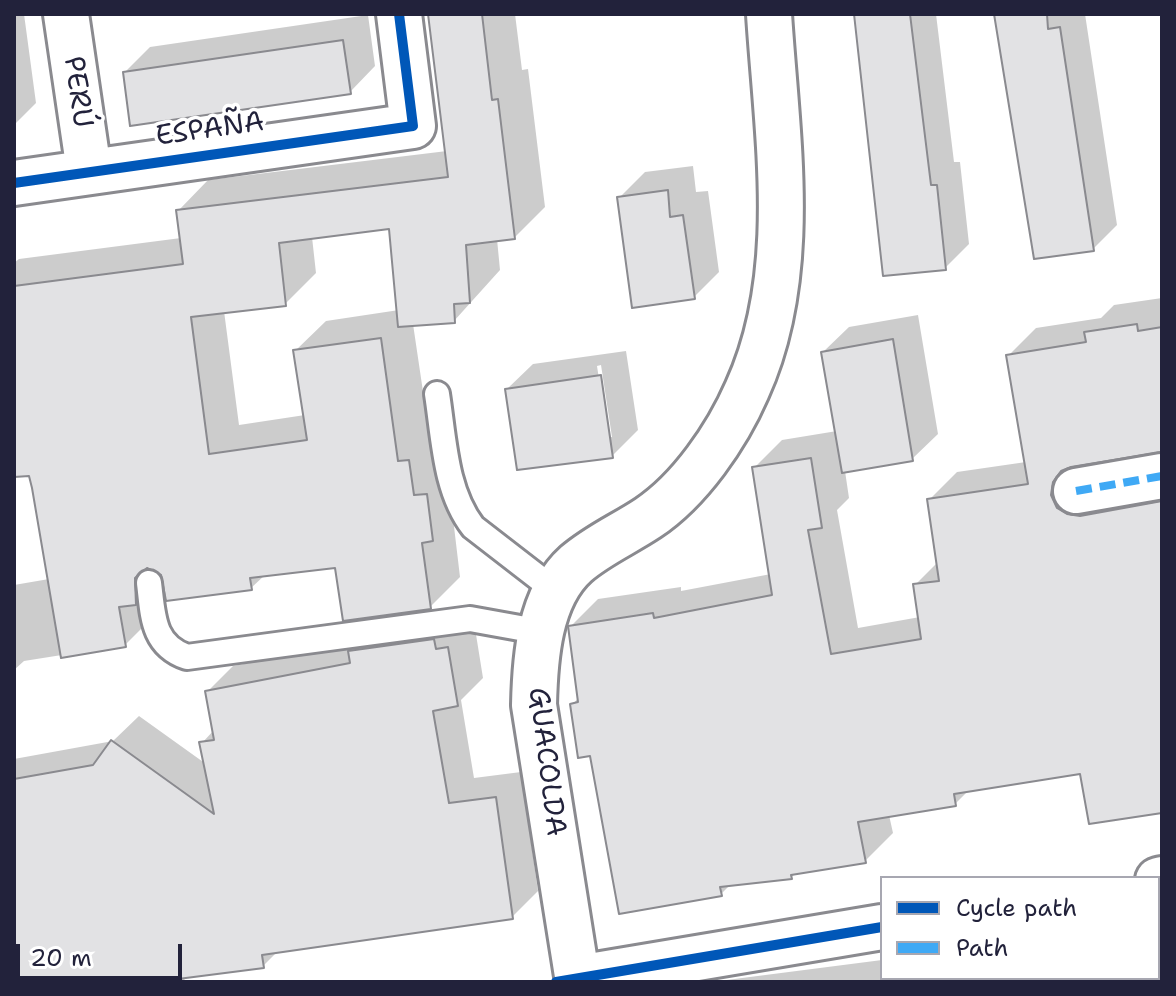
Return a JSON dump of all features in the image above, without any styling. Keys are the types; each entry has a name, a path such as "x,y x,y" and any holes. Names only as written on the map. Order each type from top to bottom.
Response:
{"street":[{"name":"PERÚ","path":"66,14 89,171"},
{"name":"ESPAÑA","path":"14,183 413,126 399,14"},
{"name":"GUACOLDA","path":"570,981 534,705 534,668 549,612 573,566 596,548 650,517 690,478 721,437 752,380 766,344 778,295 778,145 769,14"},
{"path":"1076,491 1162,476"},
{"path":"570,981 880,927"}],"lane":[{"path":"437,394 453,494 464,516 549,612"},
{"path":"149,583 154,628 173,652 187,657 470,619 549,612"}],"building":[{"path":"428,14 482,14 492,100 498,99 515,239 466,245 470,303 454,304 455,323 398,327 389,229 279,243 286,306 191,317 209,454 307,440 293,350 381,338 398,461 409,460 414,495 427,494 433,541 422,543 431,609 343,621 335,568 250,578 252,590 166,601 161,575 147,568 135,578 136,605 119,607 126,647 61,658 29,476 14,477 14,286 183,264 176,210 448,177"},
{"path":"854,14 910,14 931,185 937,185 946,270 883,276"},
{"path":"994,14 1047,14 1048,29 1060,27 1094,251 1034,259"},
{"path":"343,40 351,94 130,126 123,72"},
{"path":"668,190 670,217 683,215 695,299 632,308 617,197"},
{"path":"1137,324 1138,331 1162,327 1162,452 1071,467 1061,471 1053,482 1051,495 1057,508 1080,516 1162,501 1162,813 1089,824 1080,774 954,794 956,806 858,822 866,863 791,875 792,879 720,887 722,896 619,914 590,756 578,758 570,704 578,702 568,626 653,613 654,618 772,595 752,467 811,458 822,528 808,530 831,654 921,639 913,584 939,581 927,499 1028,484 1006,355 1086,342 1084,332"},
{"path":"893,339 913,461 842,473 821,352"},
{"path":"601,375 613,458 517,470 505,389"},
{"path":"434,639 436,649 448,647 458,706 433,711 449,803 496,797 513,919 262,955 264,968 178,979 179,982 14,982 14,779 93,765 111,740 214,814 199,742 214,740 205,691 350,663 348,651"}],"marked path":[{"path":"1076,491 1162,476"}],"cycle path":[{"path":"14,183 413,126 399,14"},
{"path":"556,982 880,927"}]}
